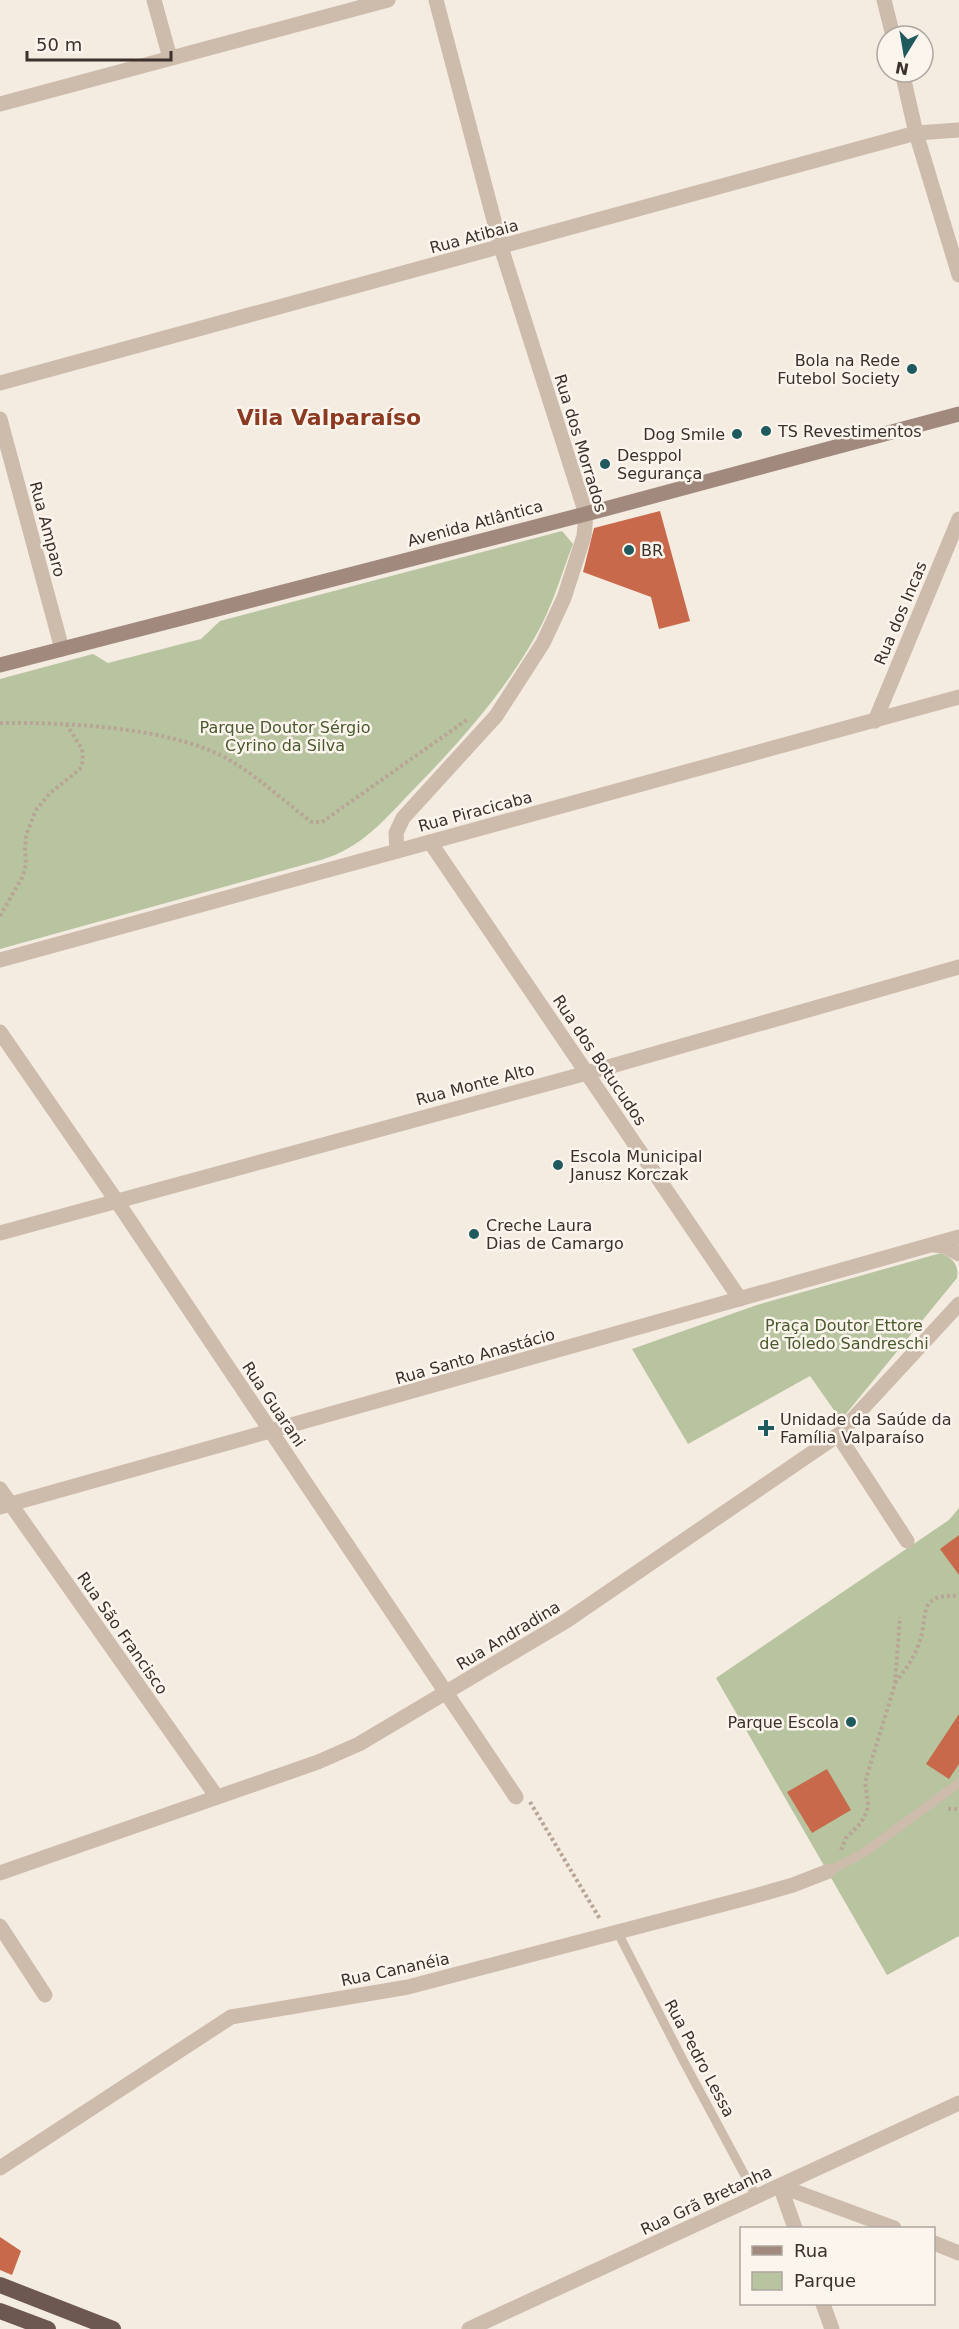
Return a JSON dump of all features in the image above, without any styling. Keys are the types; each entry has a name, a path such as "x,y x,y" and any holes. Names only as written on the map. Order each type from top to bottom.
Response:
{"highway":[{"path":"0,2285 113,2329"},
{"path":"0,2311 48,2329"}],"main road":[{"name":"Avenida Atlântica","path":"0,666 586,514 959,414"}],"street":[{"path":"154,0 170,58"},
{"path":"0,104 388,0"},
{"name":"Rua dos Morrados","path":"397,851 396,833 403,818 496,716 550,630 564,598 584,536 586,514 501,247 436,0"},
{"path":"884,0 890,24"},
{"path":"905,84 916,133 959,275"},
{"name":"Rua Atibaia","path":"0,383 916,133 959,130"},
{"name":"Rua Amparo","path":"0,419 62,649"},
{"name":"Rua dos Incas","path":"875,721 959,519"},
{"name":"Rua Piracicaba","path":"0,960 959,697"},
{"name":"Rua dos Botucudos","path":"430,842 740,1299"},
{"name":"Rua Monte Alto","path":"0,1233 587,1073 959,967"},
{"name":"Rua Guarani","path":"0,1032 448,1692 516,1797"},
{"name":"Rua Santo Anastácio","path":"5,1506 959,1237"},
{"path":"928,1245 944,1246 959,1254"},
{"name":"Rua Andradina","path":"0,1873 339,1753 448,1692 566,1621 838,1435 959,1304"},
{"path":"838,1435 907,1541"},
{"name":"Rua São Francisco","path":"0,1489 5,1506 217,1797"},
{"name":"Rua Cananéia","path":"0,2168 231,2017 393,1990 614,1934 793,1885 835,1869"},
{"path":"0,1926 45,1995"},
{"name":"Rua Grã Bretanha","path":"469,2329 959,2103"},
{"path":"780,2186 794,2227"},
{"path":"780,2186 889,2227"},
{"path":"935,2244 959,2253"},
{"path":"822,2305 832,2329"}],"lane":[{"path":"835,1869 865,1852 959,1783"},
{"name":"Rua Pedro Lessa","path":"614,1934 756,2196"}],"path":[{"path":"0,723 112,728 171,739 224,757 243,768 312,822 322,822 474,715"},
{"path":"0,916 23,876 26,864 27,835 33,815 50,793 74,775 83,761 82,749 67,725"},
{"path":"894,1684 909,1664 919,1645 928,1604 936,1598 959,1596"},
{"path":"835,1869 843,1843 865,1817 868,1804 865,1782 894,1684 900,1617"},
{"path":"516,1797 527,1797 614,1934"}],"green space":[{"name":"Parque Doutor Sérgio Cyrino da Silva","path":"562,531 573,544 546,615 509,678 464,735 393,811 361,840 336,855 321,860 0,949 0,679 93,654 108,663 201,639 220,621"},
{"name":"Praça Doutor Ettore de Toledo Sandreschi","path":"941,1253 954,1262 957,1278 841,1420 810,1376 688,1444 632,1349 757,1305"},
{"name":"Parque Escola","path":"959,1508 959,1936 887,1975 716,1678 949,1520"}],"building":[{"name":"BR","path":"660,511 690,621 659,629 651,597 583,572 594,528"},
{"path":"959,1535 959,1575 940,1549"},
{"path":"959,1714 959,1764 949,1779 926,1764"},
{"path":"827,1769 851,1810 812,1833 787,1792"},
{"path":"0,2237 21,2251 12,2275 0,2270"}],"place":[{"name":"Bola na Rede Futebol Society","path":"912,369"},
{"name":"TS Revestimentos","path":"766,431"},
{"name":"Dog Smile","path":"737,434"},
{"name":"Desppol Segurança","path":"605,464"},
{"name":"BR","path":"629,550"},
{"name":"Escola Municipal Janusz Korczak","path":"558,1165"},
{"name":"Creche Laura Dias de Camargo","path":"474,1234"},
{"name":"Unidade da Saúde da Família Valparaíso","path":"766,1428"},
{"name":"Parque Escola","path":"851,1722"}],"district":[{"name":"Vila Valparaíso","path":"329,417"}]}
